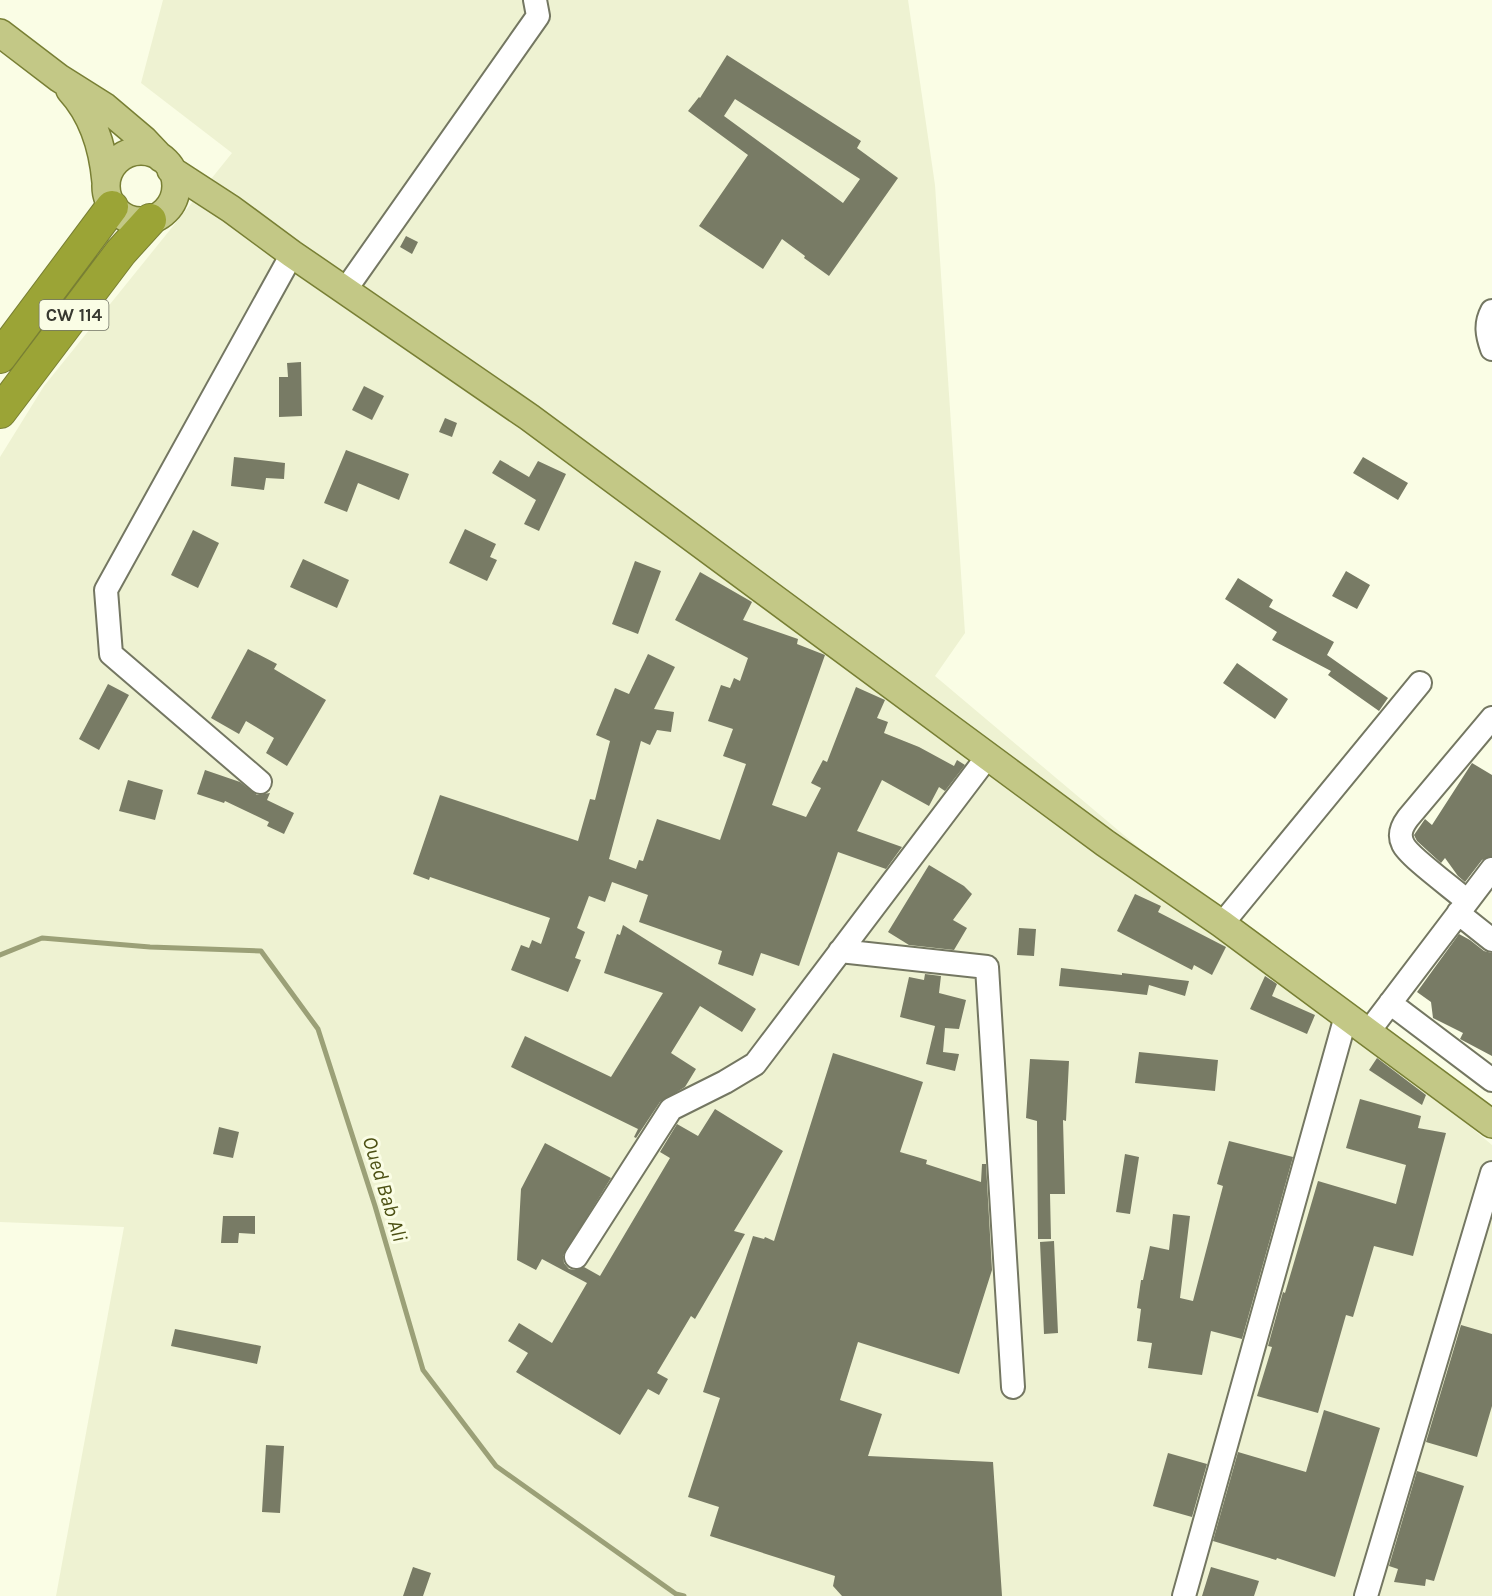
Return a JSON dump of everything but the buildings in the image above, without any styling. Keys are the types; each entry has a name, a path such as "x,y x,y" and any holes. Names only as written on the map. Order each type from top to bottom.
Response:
{"highway":[{"name":"CW 114","path":"0,357 109,194"},
{"name":"CW 114","path":"0,412 121,252 160,212"}],"main road":[{"path":"0,33 58,78 105,107 144,140 166,164 175,188 160,212"},
{"path":"58,78 74,95 94,127 104,163 109,194 118,213 134,220 200,201 231,210"},
{"path":"109,194 114,163 131,152 152,153 292,254 529,417 1105,843 1222,924 1492,1124"}],"street":[{"path":"346,290 538,16 535,0"},
{"path":"260,782 111,654 106,590 292,254"},
{"path":"1492,311 1487,324 1487,334 1492,349"},
{"path":"1222,924 1420,683"},
{"path":"1492,718 1402,825 1400,835 1407,851 1492,940"},
{"path":"576,1257 671,1109 755,1064 988,756"},
{"path":"1368,1031 1492,869"},
{"path":"840,951 987,967 1013,1387"},
{"path":"1390,1004 1492,1080"},
{"path":"1184,1596 1346,1016"},
{"path":"1366,1596 1492,1173"}],"shaded area":[{"path":"163,0 908,0 935,185 965,633 935,676 1492,1145 1492,1596 56,1596 124,1227 0,1222 0,457 44,386 232,153 141,83"}],"waterway":[{"name":"Oued Bab Ali","path":"0,955 42,938 150,947 261,951 318,1029 375,1206 423,1370 496,1466 676,1594 684,1596"}]}
